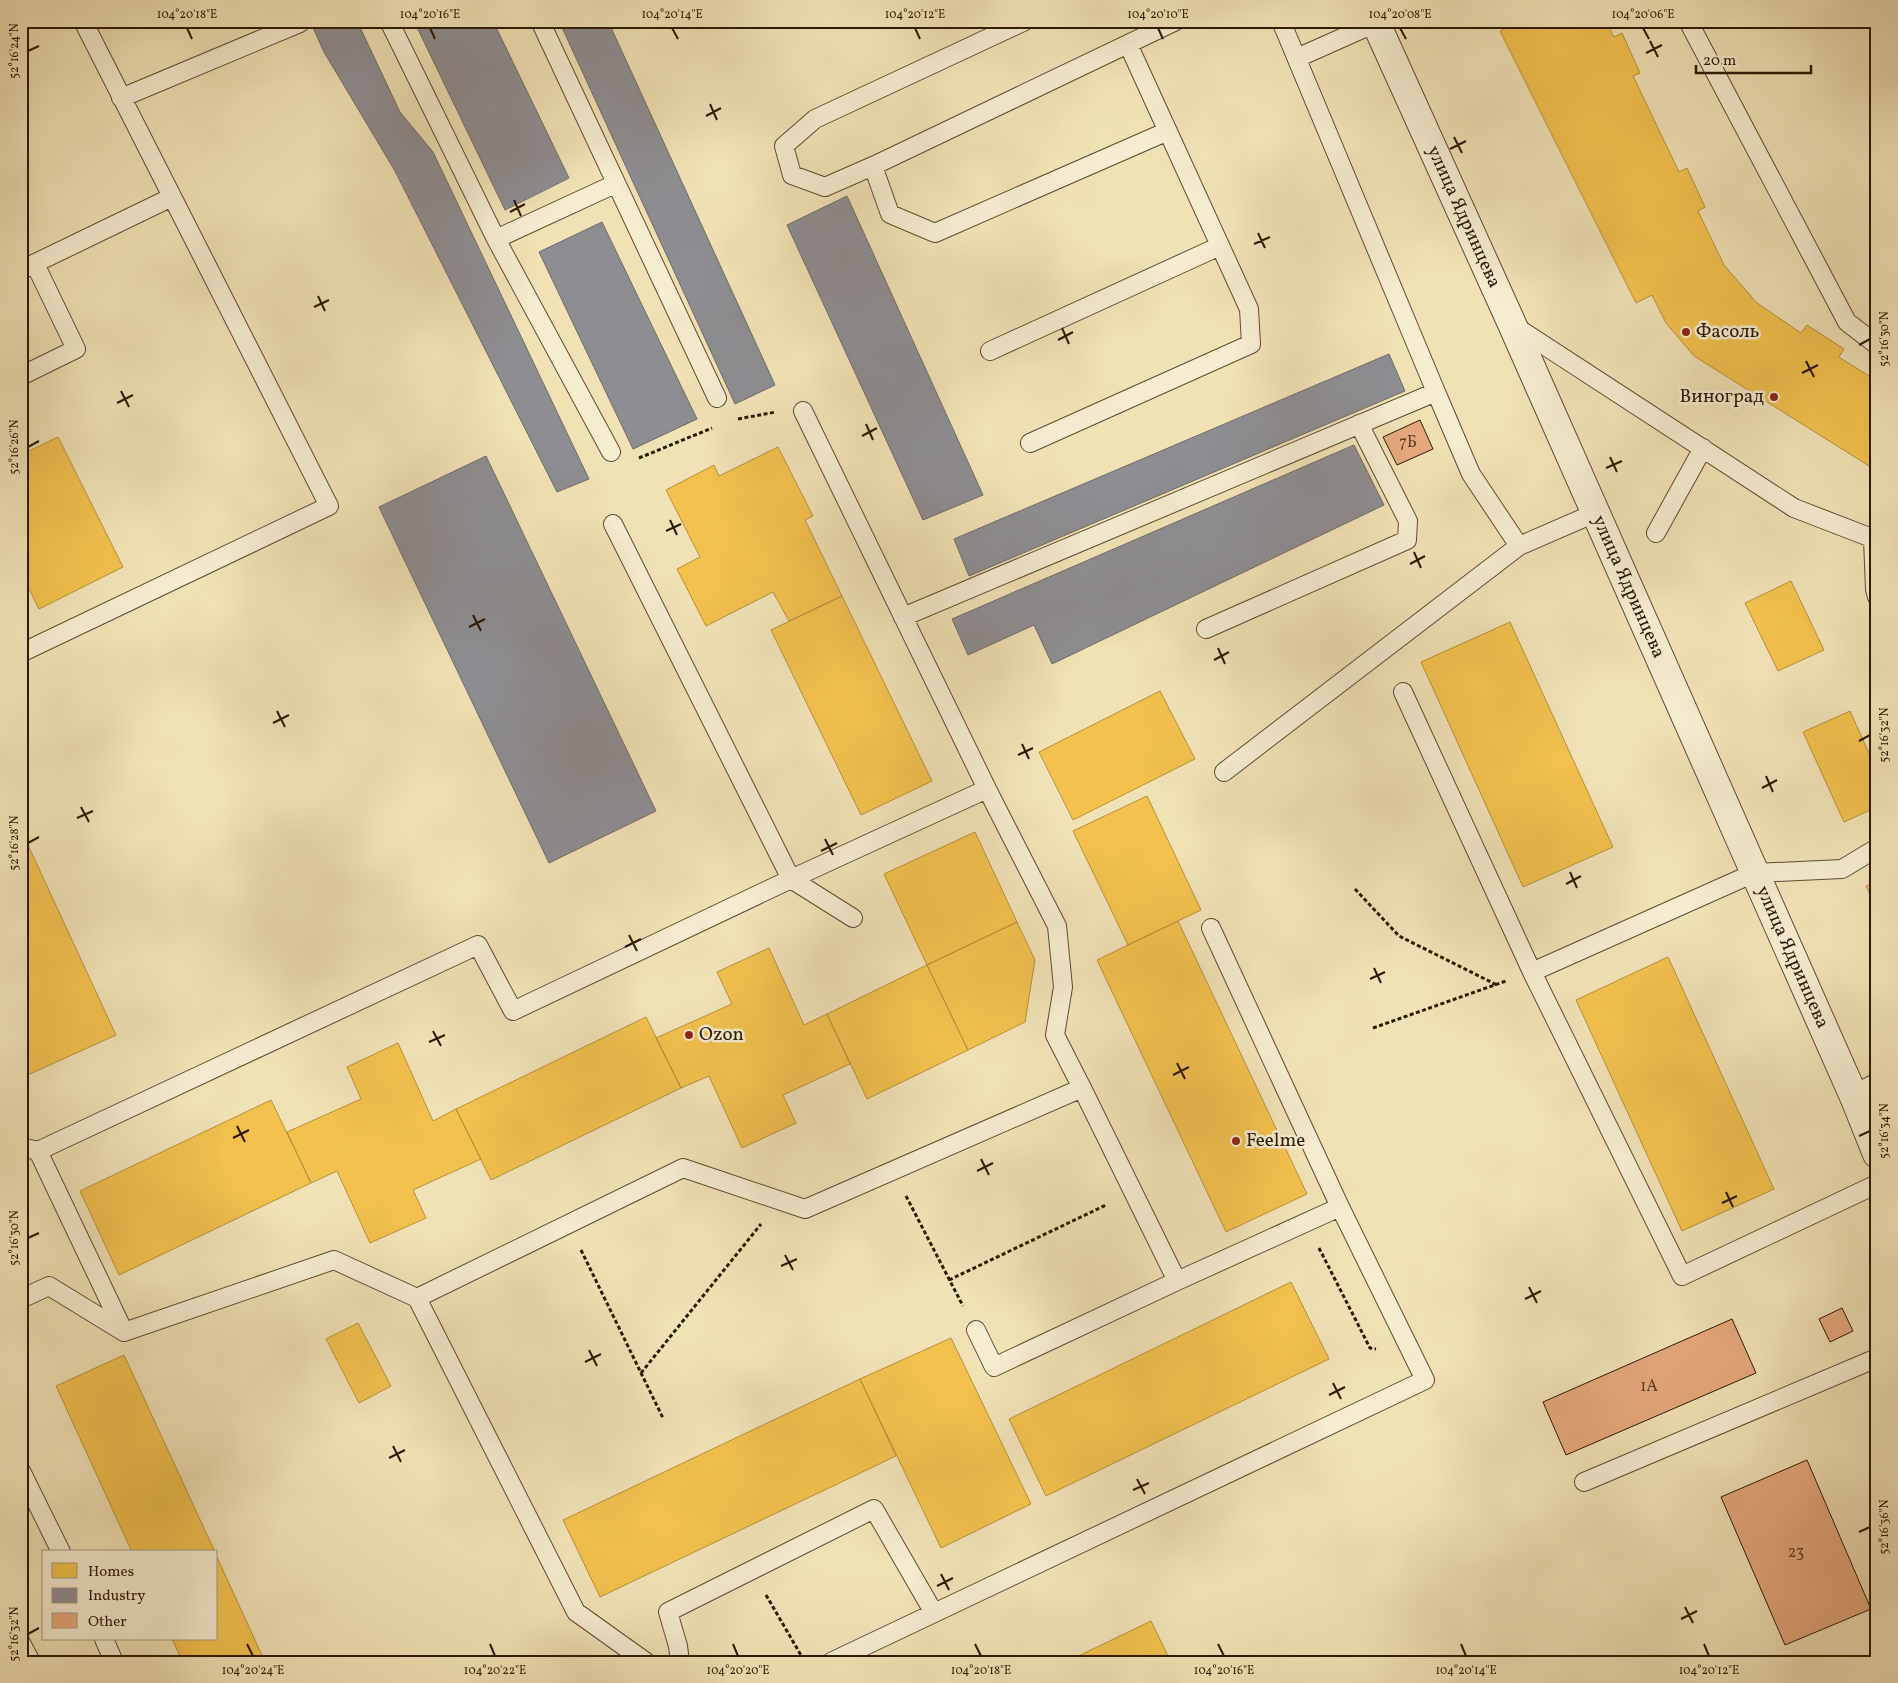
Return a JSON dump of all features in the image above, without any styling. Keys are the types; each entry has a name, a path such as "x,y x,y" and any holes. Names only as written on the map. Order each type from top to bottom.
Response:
{"street":[{"name":"улица Ядринцева","path":"1377,22 1754,873 1866,1094 1877,1154"}],"lane":[{"path":"21,653 329,506 83,21"},
{"path":"389,21 496,239 611,452"},
{"path":"540,21 717,398"},
{"path":"1025,21 815,119 784,146 792,175 826,187 1176,21"},
{"path":"1281,21 1471,474 1519,546"},
{"path":"1688,21 1847,322 1877,345"},
{"path":"122,98 300,22"},
{"path":"1297,58 1377,22"},
{"path":"1030,443 1250,344 1249,309 1128,44"},
{"path":"872,166 890,214 935,233 1168,131"},
{"path":"496,239 615,184"},
{"path":"21,376 76,349 28,267 172,197"},
{"path":"990,351 1220,246"},
{"path":"1512,324 1794,508 1875,540 1875,589 1877,597"},
{"path":"903,617 1436,392"},
{"path":"804,411 987,789 1057,926 1063,987 1055,1036 1177,1281"},
{"path":"1206,629 1407,540 1408,521 1359,424"},
{"path":"1656,533 1702,448"},
{"path":"1224,772 1519,546 1595,513"},
{"path":"613,524 792,879 853,918"},
{"path":"1404,692 1532,972 1682,1276 1877,1184"},
{"path":"124,1332 30,1149 478,945 513,1011 987,789"},
{"path":"1532,972 1754,873 1842,869 1877,848"},
{"path":"831,1662 1425,1380 1340,1207 1210,928"},
{"path":"417,1298 684,1168 805,1209 1082,1088"},
{"path":"976,1330 994,1367 1340,1207"},
{"path":"124,1332 334,1260 417,1298 576,1612 646,1662"},
{"path":"21,1299 49,1286 124,1332"},
{"path":"1584,1482 1877,1358"},
{"path":"21,1471 60,1550"},
{"path":"680,1662 678,1646 668,1612 874,1509 934,1613"},
{"path":"104,1640 114,1662"},
{"path":"21,1643 31,1662"}],"path":[{"path":"21,27 32,21"},
{"path":"717,398 726,422"},
{"path":"611,452 623,465 726,422 784,410 804,411"},
{"path":"1355,889 1399,936 1497,985"},
{"path":"1373,1028 1532,972"},
{"path":"894,1170 949,1280 1133,1192"},
{"path":"641,1373 780,1200"},
{"path":"1306,1222 1370,1348 1412,1352"},
{"path":"569,1224 663,1418"},
{"path":"752,1571 804,1662"}],"building: Homes":[{"path":"1520,21 1606,21 1614,37 1622,33 1640,73 1633,76 1679,172 1687,168 1705,207 1698,211 1724,265 1757,303 1801,333 1807,325 1844,349 1839,357 1877,381 1877,471 1694,356 1666,323 1652,295 1636,303 1500,31"},
{"path":"58,437 123,567 39,609 21,573 21,455"},
{"path":"778,447 813,516 805,520 842,596 789,621 773,592 706,626 677,569 700,557 666,490 714,465 719,476"},
{"path":"1791,581 1824,650 1778,671 1745,603"},
{"path":"842,596 932,781 861,815 771,630"},
{"path":"1510,622 1613,847 1523,887 1421,662"},
{"path":"1160,691 1195,759 1073,820 1039,752"},
{"path":"1850,711 1877,771 1877,807 1844,822 1803,732"},
{"path":"1147,796 1201,910 1128,945 1073,831"},
{"path":"21,830 116,1035 21,1078"},
{"path":"975,832 1017,922 927,965 884,874"},
{"path":"1877,881 1877,909 1866,886"},
{"path":"1178,921 1307,1194 1226,1232 1097,960"},
{"path":"1017,922 1035,960 1025,1022 968,1050 927,965"},
{"path":"769,948 804,1025 827,1014 850,1064 783,1095 796,1123 742,1148 709,1076 681,1088 656,1038 732,1004 717,972"},
{"path":"1668,957 1774,1189 1682,1231 1576,1000"},
{"path":"927,965 968,1050 867,1099 827,1014"},
{"path":"646,1017 681,1088 491,1180 456,1109"},
{"path":"398,1043 433,1121 456,1109 481,1159 413,1190 426,1218 370,1243 337,1171 311,1183 287,1132 361,1099 347,1067"},
{"path":"271,1100 311,1183 119,1275 80,1191"},
{"path":"1291,1282 1329,1359 1046,1496 1009,1419"},
{"path":"358,1323 391,1386 359,1403 326,1339"},
{"path":"951,1338 1031,1504 941,1548 860,1379"},
{"path":"124,1355 214,1550 131,1550 56,1386"},
{"path":"860,1379 896,1456 600,1597 563,1520"},
{"path":"218,1559 265,1662 183,1662 172,1640 218,1640"},
{"path":"1151,1621 1171,1662 1066,1662"}],"building: Industry":[{"path":"310,21 357,21 400,112 433,152 589,479 557,492 395,171 324,52"},
{"path":"414,21 493,21 569,178 505,210"},
{"path":"559,21 608,21 775,385 735,404"},
{"path":"847,196 983,495 923,520 787,225"},
{"path":"602,222 697,419 633,449 539,252"},
{"path":"1389,354 1405,391 969,576 954,539"},
{"path":"1354,445 1384,505 1052,664 1034,625 968,655 952,619"},
{"path":"486,456 656,811 549,863 379,507"}],"building: Other":[{"path":"1420,420 1433,449 1397,465 1383,437"},
{"path":"1842,1308 1853,1331 1830,1342 1819,1319"},
{"path":"1732,1319 1756,1373 1566,1455 1543,1402"},
{"path":"1807,1460 1871,1609 1785,1645 1721,1497"}],"place":[{"name":"Фасоль","path":"1686,332"},
{"name":"Виноград","path":"1774,397"},
{"name":"Ozon","path":"689,1035"},
{"name":"Feelme","path":"1236,1141"}]}
